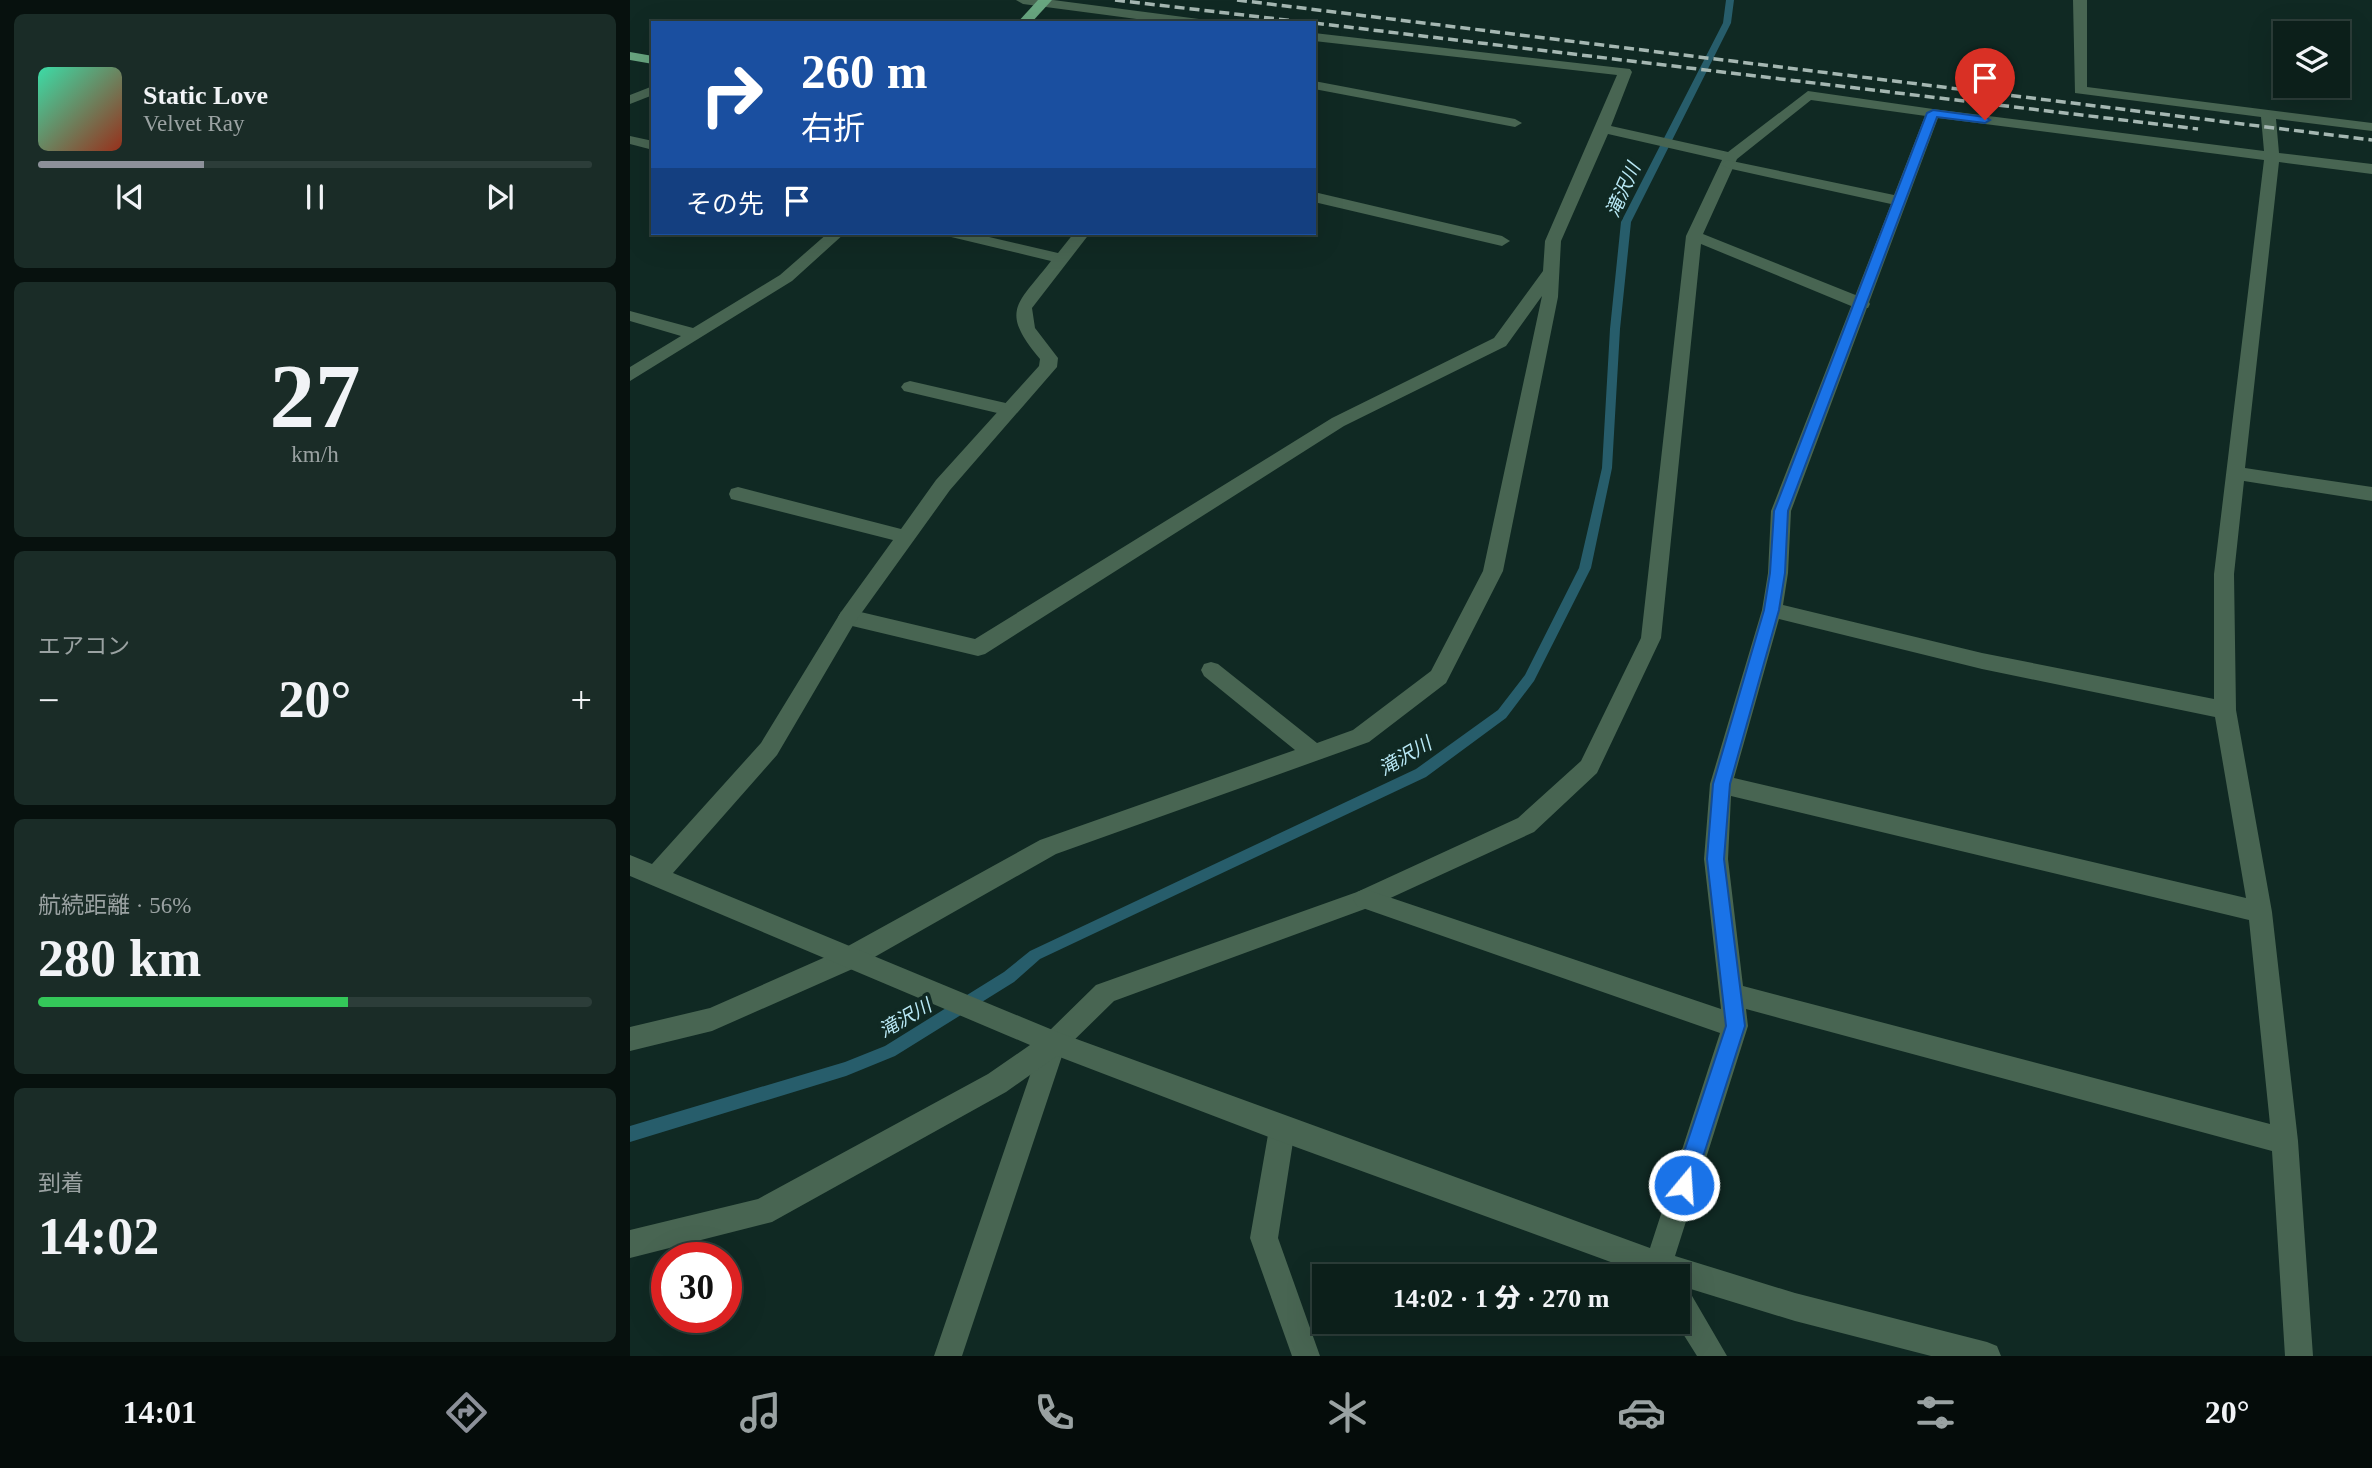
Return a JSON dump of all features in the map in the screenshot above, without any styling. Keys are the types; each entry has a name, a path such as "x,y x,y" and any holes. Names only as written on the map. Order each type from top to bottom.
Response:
{"main road":[{"path":"1025,21 1044,1"},
{"path":"630,56 651,60"}],"street":[{"path":"1023,0 1185,21"},
{"path":"2080,0 2080,90 2372,127"},
{"path":"630,1039 712,1019 848,959 1048,846 1361,736 1439,677 1493,572 1550,297 1553,241 1603,129 1625,72 1316,37"},
{"path":"1316,85 1515,123"},
{"path":"630,100 651,91"},
{"path":"630,1244 762,1212 998,1083 1054,1043 1105,993 1365,899 1526,825 1589,767 1651,638 1694,236 1729,161 1808,95 2272,158 2372,169"},
{"path":"1663,1264 1735,1026 1716,859 1721,784 1772,610 1778,573 1781,511 1933,113"},
{"path":"2268,115 2272,158 2224,574 2225,710 2260,912 2285,1141 2299,1356"},
{"path":"1603,129 1900,201"},
{"path":"630,140 651,145"},
{"path":"1316,197 1502,241"},
{"path":"630,375 786,278 835,235"},
{"path":"961,235 1062,259"},
{"path":"656,876 769,749 848,617 943,485 1048,367 1049,358 1024,326 1024,307 1080,235"},
{"path":"1694,236 1861,304"},
{"path":"848,617 978,648 1338,422 1500,342 1552,270"},
{"path":"630,316 693,334"},
{"path":"910,387 1010,410"},
{"path":"2236,473 2372,494"},
{"path":"738,494 906,537"},
{"path":"1772,610 1982,661 2225,710"},
{"path":"1211,670 1314,753"},
{"path":"1721,784 2260,912"},
{"path":"630,865 848,959 1054,1043 1645,1264"},
{"path":"1365,899 1735,1026"},
{"path":"1731,994 2285,1141"},
{"path":"948,1356 1054,1043"},
{"path":"1282,1129 1265,1238 1306,1356"},
{"path":"1690,1278 1987,1356"},
{"path":"1690,1318 1713,1356"}],"waterway":[{"name":"滝沢川","path":"630,1134 846,1069 890,1051 1009,977 1035,955 1421,773 1502,714 1530,678 1585,568 1607,468 1615,329 1626,222 1727,23 1730,0"}],"railway":[{"path":"1115,0 1295,21"},
{"path":"1237,0 2372,140"},
{"path":"1316,23 2198,129"}],"route":[{"path":"1684,1185 1735,1026 1716,859 1721,784 1772,610 1778,573 1781,511 1933,113 1985,120"}]}
